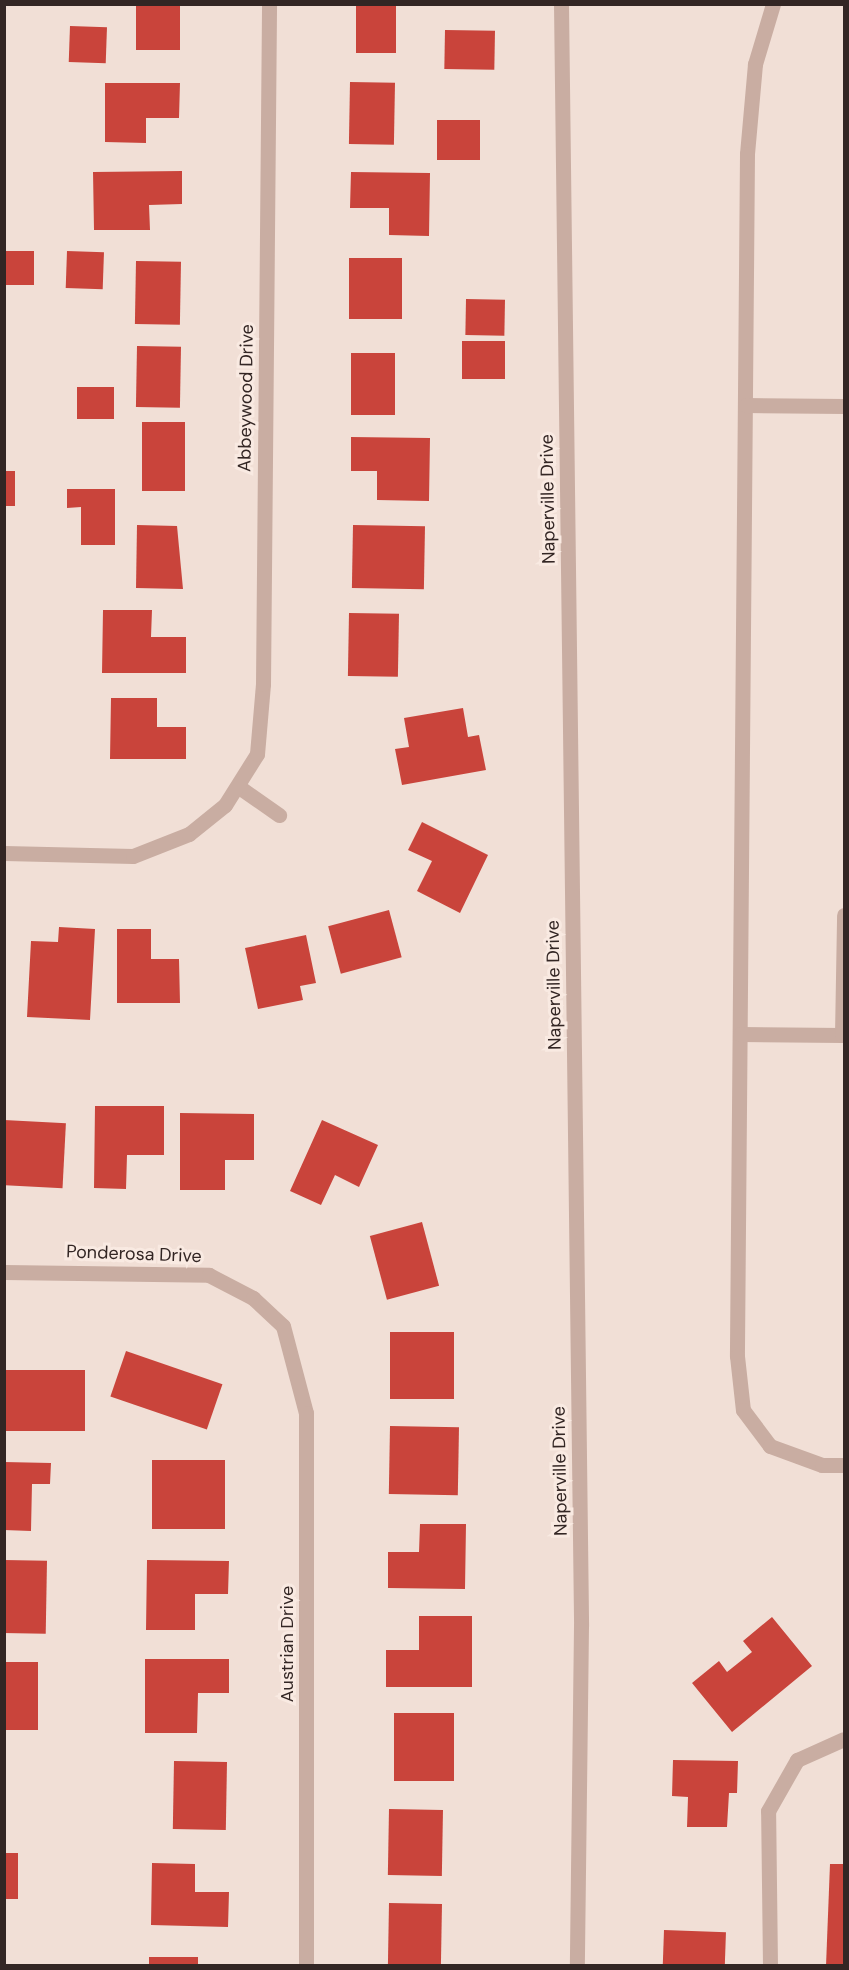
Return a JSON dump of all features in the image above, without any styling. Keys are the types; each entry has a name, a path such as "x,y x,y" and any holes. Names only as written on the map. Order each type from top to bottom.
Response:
{"street":[{"name":"Abbeywood Drive","path":"4,853 133,856 189,834 240,787 257,754 263,684 269,4"},
{"name":"Naperville Drive","path":"561,4 581,1586 577,1965"},
{"path":"772,4 755,64 747,154 737,1356 743,1410 770,1446 822,1465 844,1465"},
{"path":"746,405 844,406"},
{"path":"240,787 279,815"},
{"path":"740,1034 842,1035 844,915"},
{"name":"Ponderosa Drive","path":"4,1272 209,1275 253,1298 283,1326"},
{"name":"Austrian Drive","path":"283,1326 306,1413 306,1965"},
{"path":"770,1965 768,1811 797,1760 844,1739"}],"building":[{"path":"136,4 180,4 180,50 136,50"},
{"path":"356,4 396,4 396,53 356,53"},
{"path":"70,26 107,27 106,63 69,62"},
{"path":"445,30 495,31 494,70 444,69"},
{"path":"350,82 395,83 394,145 349,144"},
{"path":"105,83 180,83 179,118 146,118 146,143 105,142"},
{"path":"437,120 480,120 480,160 437,160"},
{"path":"182,171 182,204 149,205 150,230 94,230 93,172"},
{"path":"351,172 430,173 429,236 389,235 389,208 350,208"},
{"path":"4,251 34,251 34,285 4,285"},
{"path":"67,251 104,252 103,289 66,288"},
{"path":"349,258 402,258 402,319 349,319"},
{"path":"136,261 181,262 180,325 135,324"},
{"path":"466,299 505,300 504,336 465,335"},
{"path":"462,341 505,341 505,379 462,379"},
{"path":"137,346 181,347 180,408 136,407"},
{"path":"351,353 395,353 395,415 351,415"},
{"path":"77,387 114,387 114,419 77,419"},
{"path":"142,422 185,422 185,491 142,491"},
{"path":"351,437 430,438 429,501 377,500 377,471 351,471"},
{"path":"4,471 15,471 15,506 4,506"},
{"path":"67,489 115,489 115,545 81,545 81,507 67,508"},
{"path":"137,525 177,526 183,589 136,588"},
{"path":"353,525 425,526 424,589 352,588"},
{"path":"103,610 152,610 151,637 186,637 186,673 102,673"},
{"path":"349,613 399,614 398,677 348,676"},
{"path":"111,698 157,698 157,727 186,727 186,759 110,759"},
{"path":"463,708 468,737 479,735 486,770 402,785 395,749 409,747 404,718"},
{"path":"422,822 488,855 460,913 417,891 432,861 408,850"},
{"path":"389,910 402,957 341,974 328,926"},
{"path":"59,927 95,929 90,1020 27,1017 31,941 58,942"},
{"path":"117,929 151,929 151,959 179,959 180,1003 117,1003"},
{"path":"306,935 316,983 300,986 303,1000 258,1009 245,948"},
{"path":"95,1106 164,1106 164,1155 127,1155 126,1189 94,1188"},
{"path":"180,1113 254,1114 254,1160 225,1160 225,1190 180,1190"},
{"path":"4,1120 66,1123 63,1188 4,1185"},
{"path":"322,1120 378,1145 359,1187 335,1175 321,1205 290,1191"},
{"path":"422,1222 439,1286 387,1300 370,1236"},
{"path":"390,1332 454,1332 454,1399 390,1399"},
{"path":"126,1351 222,1384 207,1430 110,1396"},
{"path":"4,1370 85,1370 85,1431 4,1431"},
{"path":"390,1426 459,1427 458,1495 389,1494"},
{"path":"152,1460 225,1460 225,1529 152,1529"},
{"path":"4,1462 51,1463 50,1484 32,1484 31,1531 4,1530"},
{"path":"420,1524 466,1524 465,1589 388,1588 388,1552 419,1552"},
{"path":"4,1560 47,1561 46,1634 4,1633"},
{"path":"147,1560 229,1561 228,1594 195,1594 195,1630 146,1630"},
{"path":"419,1616 472,1616 472,1687 386,1687 386,1650 419,1650"},
{"path":"772,1617 812,1666 732,1732 692,1683 719,1661 727,1672 752,1652 743,1641"},
{"path":"145,1659 229,1659 229,1693 198,1693 197,1733 145,1733"},
{"path":"4,1662 38,1662 38,1730 4,1730"},
{"path":"394,1713 454,1713 454,1781 394,1781"},
{"path":"673,1760 738,1761 737,1793 729,1793 727,1827 687,1827 688,1797 672,1796"},
{"path":"174,1761 227,1762 226,1830 173,1829"},
{"path":"389,1809 443,1810 442,1876 388,1875"},
{"path":"4,1853 18,1853 18,1899 4,1899"},
{"path":"152,1863 195,1864 195,1892 229,1892 228,1927 151,1925"},
{"path":"830,1864 844,1864 844,1966 826,1966"},
{"path":"389,1903 442,1904 441,1966 388,1966"},
{"path":"664,1930 726,1932 725,1966 663,1966"},
{"path":"149,1957 198,1957 198,1966 149,1966"}]}
